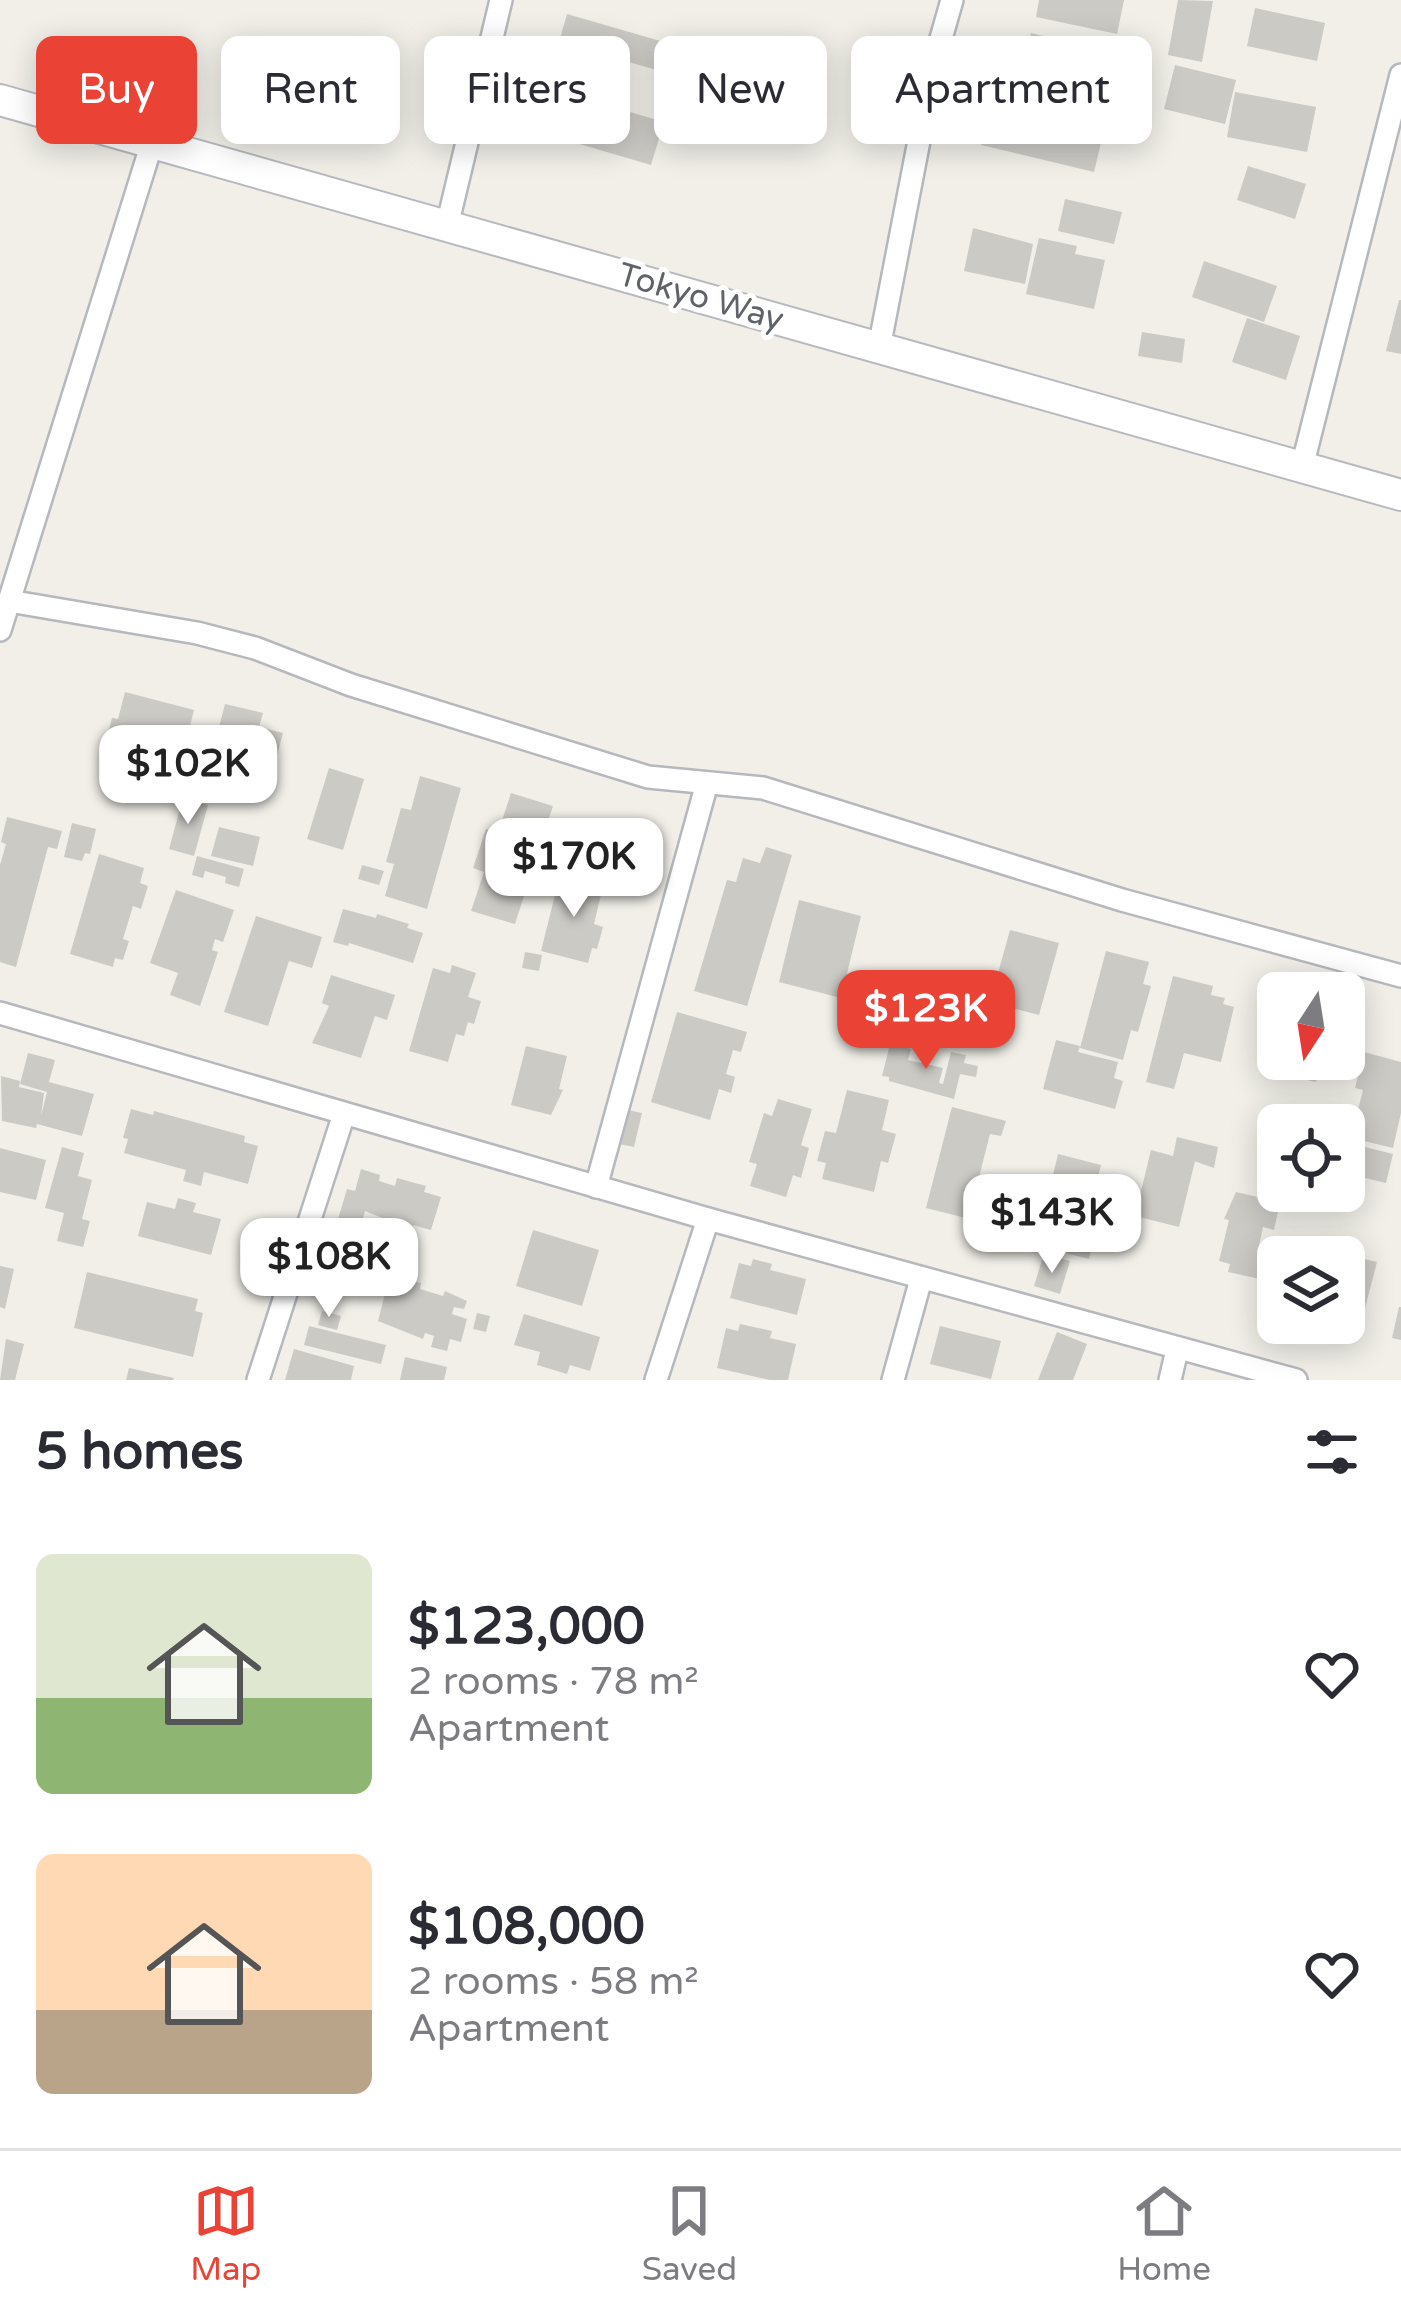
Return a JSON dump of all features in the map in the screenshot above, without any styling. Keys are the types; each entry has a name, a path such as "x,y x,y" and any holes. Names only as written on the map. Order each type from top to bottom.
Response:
{"main road":[{"name":"Tokyo Way","path":"0,100 36,110"},
{"name":"Tokyo Way","path":"156,144 1401,495"}],"street":[{"path":"447,226 501,0"},
{"path":"879,348 934,64 952,0"},
{"path":"1302,467 1401,75"},
{"path":"0,630 152,144"},
{"path":"9,601 197,633 255,648 351,685 647,777 763,788 1122,900 1401,976"},
{"path":"596,1187 707,783"},
{"path":"0,1013 708,1220 1296,1380"},
{"path":"258,1380 344,1114"},
{"path":"656,1380 708,1220"},
{"path":"892,1380 921,1279"},
{"path":"1170,1380 1177,1350"}],"building":[{"path":"1039,0 1124,0 1117,34 1036,17"},
{"path":"1178,0 1213,1 1202,62 1168,55"},
{"path":"1255,8 1325,23 1317,61 1247,46"},
{"path":"567,14 654,39 654,69 630,62 630,36 561,36"},
{"path":"1175,65 1236,80 1225,124 1164,109"},
{"path":"1235,92 1316,107 1307,152 1227,137"},
{"path":"630,112 654,119 657,144 651,165 579,144 630,144"},
{"path":"981,144 1101,144 1094,172"},
{"path":"1248,166 1306,184 1295,219 1237,200"},
{"path":"1065,199 1122,212 1114,244 1058,231"},
{"path":"973,228 1033,244 1025,284 964,271"},
{"path":"1039,238 1077,246 1075,254 1105,260 1094,309 1026,294"},
{"path":"1204,261 1277,286 1264,322 1192,297"},
{"path":"1401,300 1401,354 1386,351"},
{"path":"1247,318 1300,336 1286,380 1232,362"},
{"path":"1142,332 1185,339 1182,363 1138,356"},
{"path":"125,692 194,710 179,769 154,763 149,780 140,778 137,792 105,784 113,752 104,749"},
{"path":"225,704 263,713 259,727 283,733 273,770 212,754"},
{"path":"329,768 364,779 343,850 307,839"},
{"path":"238,772 253,776 247,800 232,796"},
{"path":"420,776 461,788 427,909 385,896 394,864 386,862 401,808 411,810"},
{"path":"511,793 553,806 515,924 471,911 484,872 473,868 486,829 498,833"},
{"path":"183,798 208,805 194,856 169,849"},
{"path":"7,817 62,831 57,849 48,847 16,967 0,962 0,865 6,844 1,842"},
{"path":"72,823 96,829 90,854 85,853 82,861 64,857"},
{"path":"219,827 260,837 253,866 211,856"},
{"path":"766,847 792,855 747,1006 694,991 727,880 736,882 743,858 760,863"},
{"path":"99,854 144,868 140,883 148,886 141,909 133,906 123,939 129,941 123,960 115,958 113,967 70,954"},
{"path":"197,856 244,869 239,887 205,871 203,878 192,875"},
{"path":"362,865 384,871 379,885 358,879"},
{"path":"560,875 603,886 594,924 603,927 588,963 541,951"},
{"path":"176,890 234,910 223,942 215,939 212,950 218,952 200,1006 170,995 178,973 150,963"},
{"path":"799,900 861,916 841,998 779,982"},
{"path":"343,909 376,918 377,914 423,933 413,963 333,942"},
{"path":"256,916 322,937 312,968 289,961 268,1026 224,1012"},
{"path":"1010,930 1059,943 1039,1015 990,1002"},
{"path":"1106,951 1149,962 1143,984 1151,986 1138,1032 1131,1030 1123,1060 1080,1048"},
{"path":"525,952 542,955 539,971 522,968"},
{"path":"452,965 476,973 468,997 481,1001 474,1024 468,1022 464,1036 456,1034 448,1062 409,1051 433,968 450,973"},
{"path":"331,975 395,995 387,1020 375,1016 361,1058 312,1043 329,1006 322,1003"},
{"path":"1173,976 1213,986 1211,995 1225,998 1223,1004 1234,1007 1221,1062 1184,1053 1174,1089 1146,1082"},
{"path":"897,982 932,990 918,1046 884,1038"},
{"path":"677,1012 747,1032 741,1052 733,1050 726,1074 735,1077 731,1093 719,1089 710,1120 651,1102"},
{"path":"1056,1040 1080,1046 1078,1052 1118,1062 1114,1078 1123,1081 1115,1109 1043,1089"},
{"path":"890,1044 911,1049 908,1060 943,1068 939,1083 943,1084 951,1052 966,1055 964,1063 978,1066 976,1077 960,1074 954,1099 889,1081 882,1076"},
{"path":"526,1046 567,1056 559,1089 563,1090 551,1115 511,1105"},
{"path":"1365,1052 1401,1062 1401,1113 1393,1148 1365,1141 1365,1104 1360,1104 1363,1090 1355,1088 1357,1080 1365,1080"},
{"path":"28,1053 55,1060 49,1082 94,1094 82,1136 2,1121 1,1076 20,1081 19,1087 44,1093 41,1116 47,1092 20,1084"},
{"path":"847,1090 889,1100 882,1130 896,1134 888,1163 881,1161 874,1192 822,1179 826,1163 817,1161 825,1131 836,1133"},
{"path":"778,1099 812,1109 801,1145 809,1148 801,1178 793,1175 786,1197 750,1186 757,1164 749,1162 764,1113 772,1116"},
{"path":"952,1107 1006,1121 1001,1136 990,1134 975,1193 981,1195 974,1220 926,1208"},
{"path":"131,1109 245,1136 244,1142 258,1146 248,1184 204,1172 201,1186 183,1181 186,1170 124,1153"},
{"path":"628,1110 642,1113 634,1147 619,1144"},
{"path":"1177,1137 1218,1147 1214,1168 1195,1161 1179,1227 1135,1216 1151,1150 1173,1156"},
{"path":"62,1147 84,1153 78,1176 92,1180 82,1219 90,1221 83,1247 57,1241 64,1213 45,1208"},
{"path":"1365,1147 1393,1154 1386,1183 1365,1178"},
{"path":"0,1148 46,1160 36,1200 0,1192"},
{"path":"1058,1154 1101,1165 1083,1235 1094,1238 1089,1259 1019,1241 1031,1195 1047,1200"},
{"path":"361,1169 395,1186 397,1178 426,1186 424,1192 441,1197 431,1230 413,1225 412,1230 365,1211 353,1253 330,1246 347,1189 355,1191"},
{"path":"1236,1192 1257,1197 1257,1212 1278,1212 1274,1230 1263,1227 1257,1236 1257,1278 1228,1272 1230,1264 1219,1261 1229,1220 1224,1219"},
{"path":"178,1198 196,1203 193,1212 221,1219 211,1255 138,1236 147,1202 175,1209"},
{"path":"533,1230 599,1250 582,1306 516,1286"},
{"path":"1059,1258 1070,1261 1060,1294 1034,1286 1042,1260 1057,1264"},
{"path":"753,1259 772,1264 770,1270 806,1279 797,1315 730,1298 739,1263 751,1266"},
{"path":"1365,1259 1377,1262 1365,1308"},
{"path":"0,1266 14,1269 5,1309 0,1307"},
{"path":"87,1272 198,1299 195,1311 203,1313 193,1357 74,1328"},
{"path":"410,1281 421,1283 420,1289 443,1296 445,1291 467,1301 464,1309 454,1307 452,1314 467,1319 461,1342 450,1339 447,1351 431,1347 434,1336 425,1333 423,1339 378,1321 387,1286 409,1285"},
{"path":"1401,1307 1401,1340 1392,1338"},
{"path":"322,1311 341,1316 337,1330 318,1325"},
{"path":"477,1313 490,1316 486,1332 473,1329"},
{"path":"524,1314 600,1337 590,1371 570,1365 567,1374 537,1365 540,1352 514,1345"},
{"path":"740,1324 772,1331 770,1338 796,1344 788,1380 717,1368 726,1328 738,1331"},
{"path":"309,1326 386,1345 381,1364 304,1345"},
{"path":"940,1326 1001,1341 991,1379 930,1364"},
{"path":"1057,1332 1087,1344 1073,1380 1038,1380"},
{"path":"6,1339 24,1344 15,1380 0,1380"},
{"path":"294,1349 354,1366 351,1380 285,1380"},
{"path":"405,1357 447,1367 444,1380 400,1380"},
{"path":"129,1368 174,1378 126,1380"}]}
